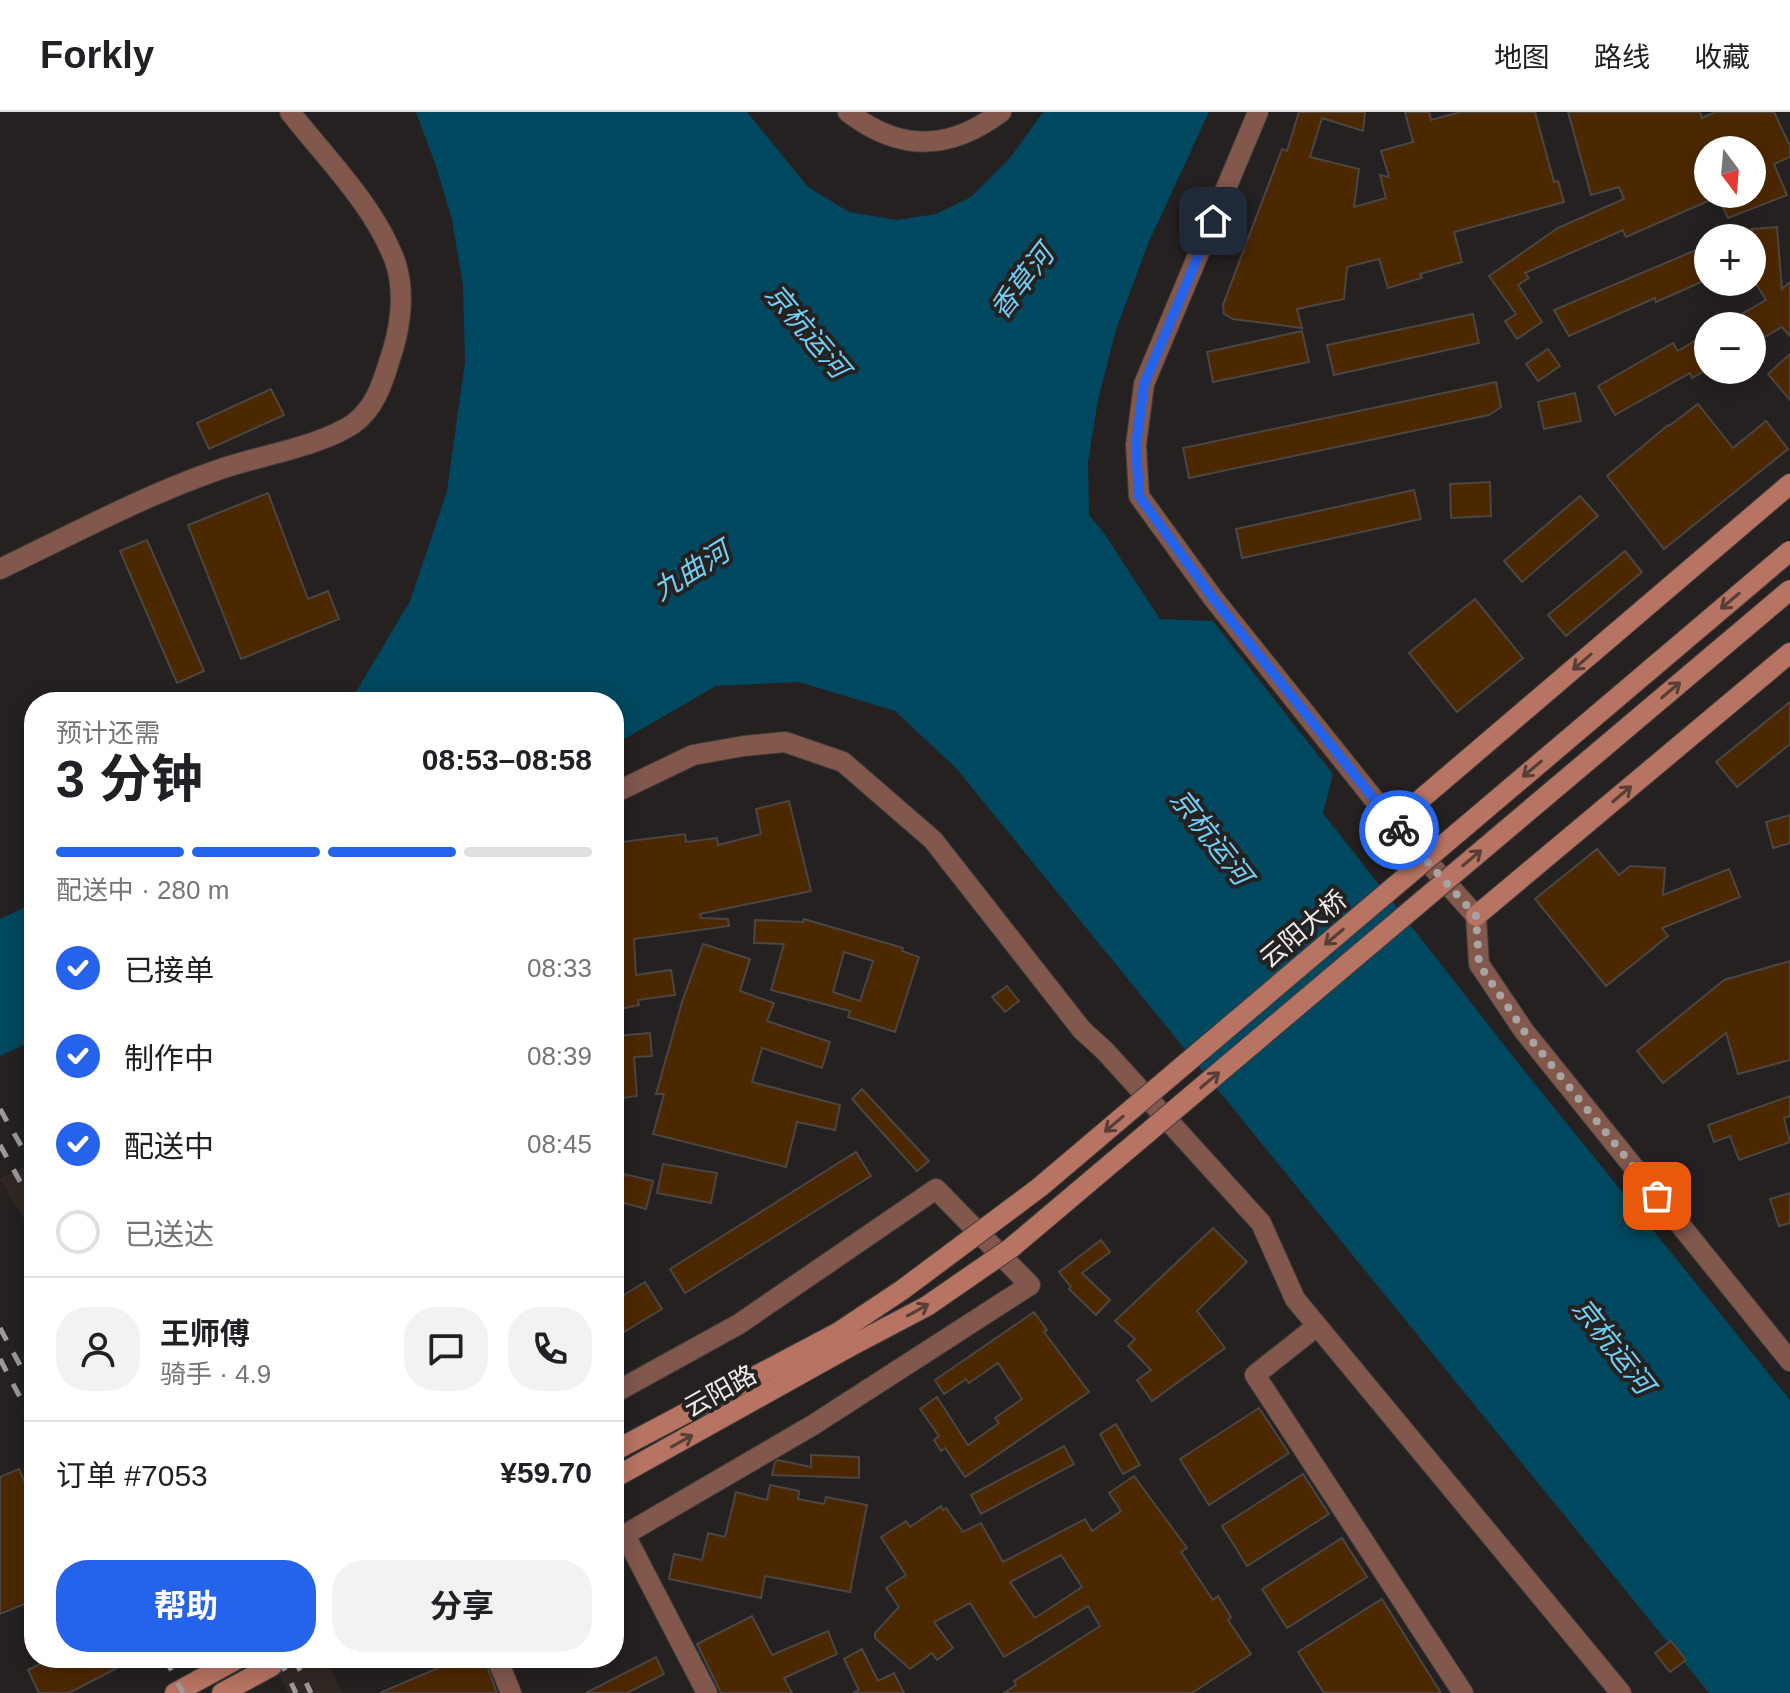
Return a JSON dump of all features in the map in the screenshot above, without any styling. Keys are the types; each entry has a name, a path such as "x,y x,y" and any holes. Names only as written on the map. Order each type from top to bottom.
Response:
{"street":[{"path":"0,569 154,494 218,469 312,442 354,423 378,395 399,335 400,296 396,263 369,213 290,112"},
{"path":"848,112 883,135 918,144 979,129 1001,112"},
{"path":"1258,112 1144,384 1136,445 1139,496 1213,598 1393,823 1476,916 1479,964 1524,1031 1790,1361"},
{"path":"1393,823 1790,484"},
{"name":"云阳大桥","path":"844,1340 902,1290 1040,1187 1790,551"},
{"path":"844,1340 927,1306 1011,1248 1790,590"},
{"path":"1476,916 1790,653"},
{"path":"624,788 693,755 785,742 843,762 933,840 1082,1030 1105,1051 1261,1223 1295,1299 1621,1693"},
{"path":"624,1387 739,1324 936,1189 1030,1285 813,1425 624,1535"},
{"path":"1317,1326 1255,1375 1463,1693"},
{"name":"云阳路","path":"624,1446 844,1340"},
{"name":"云阳路","path":"624,1472 844,1340"},
{"path":"624,1547 707,1693"},
{"path":"175,1693 221,1668"},
{"path":"222,1693 268,1668"},
{"path":"501,1668 511,1693"}],"shaded area":[{"path":"24,1167 24,1219 0,1179"},
{"path":"277,1668 331,1668 342,1693 288,1693"}],"water":[{"path":"416,112 747,112 808,187 849,212 897,220 936,214 971,197 1010,158 1043,112 1209,112 1148,244 1116,330 1098,400 1088,462 1089,515 1160,619 1213,621 1333,774 1323,813 1515,1059 1790,1400 1790,1693 1709,1693 956,768 895,711 799,682 716,686 624,739 624,692 356,692 410,601 447,491 465,362 463,285 452,220"},
{"path":"24,908 24,1045 0,1056 0,919"}],"building":[{"path":"1299,112 1365,112 1363,131 1322,118 1310,157 1359,169 1354,207 1386,198 1380,175 1389,177 1381,151 1413,142 1405,112 1429,112 1431,120 1460,112 1535,112 1554,182 1558,181 1564,202 1454,232 1462,262 1420,274 1422,278 1388,288 1379,259 1347,267 1344,299 1297,309 1302,328 1233,319 1224,314 1223,305 1282,149 1287,151"},
{"path":"1568,112 1700,112 1702,118 1715,112 1774,112 1790,146 1790,157 1774,164 1787,195 1766,203 1766,136 1694,136 1694,207 1626,237 1623,230 1525,273 1529,278 1518,285 1542,322 1517,339 1505,321 1516,314 1489,276 1558,228 1624,199 1619,187 1591,195"},
{"path":"1723,208 1754,208 1728,218"},
{"path":"1777,227 1782,289 1790,282 1790,336 1782,327 1766,336 1766,312 1745,312 1766,300 1764,296 1766,296 1766,228"},
{"path":"1694,251 1694,285 1656,302 1655,298 1569,336 1554,310"},
{"path":"1473,314 1479,343 1334,375 1327,345"},
{"path":"1302,331 1309,362 1213,382 1207,352"},
{"path":"1694,341 1694,377 1690,373 1615,415 1598,386 1673,343 1678,351"},
{"path":"1548,349 1560,366 1538,381 1526,364"},
{"path":"1790,354 1790,400 1768,374"},
{"path":"1496,382 1501,407 1489,415 1189,478 1183,448"},
{"path":"271,389 284,415 209,449 197,423"},
{"path":"1575,393 1581,421 1544,429 1538,402"},
{"path":"1698,404 1733,448 1766,421 1788,449 1664,549 1607,476"},
{"path":"1490,482 1491,516 1451,518 1450,484"},
{"path":"1414,490 1421,519 1242,558 1236,529"},
{"path":"268,493 308,599 328,591 339,619 241,659 188,525"},
{"path":"1580,496 1598,516 1522,582 1504,561"},
{"path":"147,540 204,671 177,683 120,551"},
{"path":"1625,551 1642,572 1566,636 1548,615"},
{"path":"1475,599 1523,658 1457,712 1409,653"},
{"path":"1790,702 1790,744 1737,787 1716,762"},
{"path":"789,801 811,891 700,914 701,918 728,919 729,926 634,939 636,975 671,970 675,995 638,1000 639,1005 624,1008 624,842 685,834 686,842 717,838 718,845 761,834 756,809"},
{"path":"1790,815 1790,843 1773,848 1766,822"},
{"path":"1597,849 1619,875 1630,866 1665,868 1663,895 1729,869 1740,897 1662,928 1668,936 1606,986 1535,899"},
{"path":"804,919 903,948 902,951 919,957 895,1032 848,1017 850,1011 771,990 784,944 754,943 755,920 803,922","holes":["844,952 873,961 860,1001 833,992"]},
{"path":"703,944 750,959 740,991 774,1003 767,1021 830,1042 822,1068 762,1048 752,1082 840,1105 835,1130 797,1122 786,1167 653,1134 664,1094 656,1094 682,1002"},
{"path":"1790,961 1790,1060 1738,1074 1726,1033 1663,1083 1637,1051 1724,980"},
{"path":"1007,986 1019,1001 1005,1012 992,997"},
{"path":"650,1033 652,1056 634,1057 637,1096 624,1098 624,1035"},
{"path":"862,1089 929,1161 917,1171 852,1099"},
{"path":"1790,1096 1790,1116 1784,1118 1790,1142 1739,1160 1730,1136 1714,1142 1708,1125"},
{"path":"856,1152 871,1176 685,1293 670,1269"},
{"path":"663,1164 717,1173 711,1203 657,1193"},
{"path":"624,1174 653,1181 646,1209 624,1203"},
{"path":"1790,1193 1790,1223 1779,1226 1770,1199"},
{"path":"1213,1228 1247,1262 1197,1311 1225,1348 1152,1401 1137,1380 1151,1370 1128,1346 1135,1339 1115,1321"},
{"path":"1101,1240 1110,1252 1082,1273 1110,1300 1096,1315 1069,1289 1071,1287 1059,1272"},
{"path":"645,1282 662,1309 624,1332 624,1295"},
{"path":"1034,1312 1047,1330 1044,1332 1089,1392 965,1477 945,1448 941,1451 934,1440 939,1436 920,1409 937,1397 968,1445 999,1423 995,1418 1022,1399 998,1363 969,1383 966,1379 944,1394 935,1380"},
{"path":"1259,1408 1289,1453 1209,1505 1180,1459"},
{"path":"1116,1424 1140,1465 1123,1474 1100,1434"},
{"path":"1064,1446 1074,1464 981,1514 971,1495"},
{"path":"811,1455 859,1457 859,1478 772,1475 778,1460 811,1467"},
{"path":"19,1469 24,1481 24,1604 0,1614 0,1477"},
{"path":"1303,1474 1329,1514 1247,1566 1222,1526"},
{"path":"1134,1476 1187,1548 1181,1552 1213,1600 1218,1596 1231,1617 1228,1620 1251,1654 1192,1693 1004,1693 1016,1685 1014,1681 1100,1626 1088,1606 1004,1657 970,1603 934,1622 953,1648 937,1660 932,1653 910,1669 875,1638 875,1633 899,1607 886,1588 906,1575 881,1537 906,1521 910,1527 941,1506 943,1510 946,1508 963,1532 981,1523 1003,1562 1085,1519 1092,1531 1121,1511 1109,1493","holes":["1061,1555 1082,1587 1035,1618 1010,1582"]},
{"path":"770,1485 799,1491 798,1499 824,1504 826,1497 867,1505 850,1592 765,1576 761,1598 669,1579 674,1554 702,1560 708,1533 725,1537 736,1492 767,1500"},
{"path":"1342,1538 1367,1577 1287,1628 1262,1589"},
{"path":"1382,1599 1441,1693 1324,1693 1298,1652"},
{"path":"752,1616 772,1655 828,1631 837,1654 784,1678 792,1693 721,1693 697,1644"},
{"path":"1671,1641 1686,1660 1670,1672 1655,1653"},
{"path":"862,1649 878,1681 894,1673 904,1693 853,1693 859,1690 844,1659"},
{"path":"656,1657 664,1674 627,1693 586,1693"},
{"path":"117,1668 69,1693 39,1693 28,1670"},
{"path":"438,1668 488,1668 497,1693 380,1693"}],"railway":[{"path":"0,1109 24,1151"},
{"path":"0,1145 24,1189"},
{"path":"0,1328 24,1372"},
{"path":"0,1359 24,1405"},
{"path":"170,1668 183,1693"},
{"path":"284,1668 296,1693"},
{"path":"299,1668 311,1693"}],"way so far":[{"path":"1399,830 1476,916 1479,964 1524,1031 1657,1196"}],"route":[{"path":"1213,221 1144,384 1136,445 1139,496 1213,598 1399,830"}],"water label":[{"name":"香草河","path":"1022,282"},
{"name":"京杭运河","path":"807,331"},
{"name":"九曲河","path":"691,571"},
{"name":"京杭运河","path":"1211,837"},
{"name":"京杭运河","path":"1613,1346"}]}
